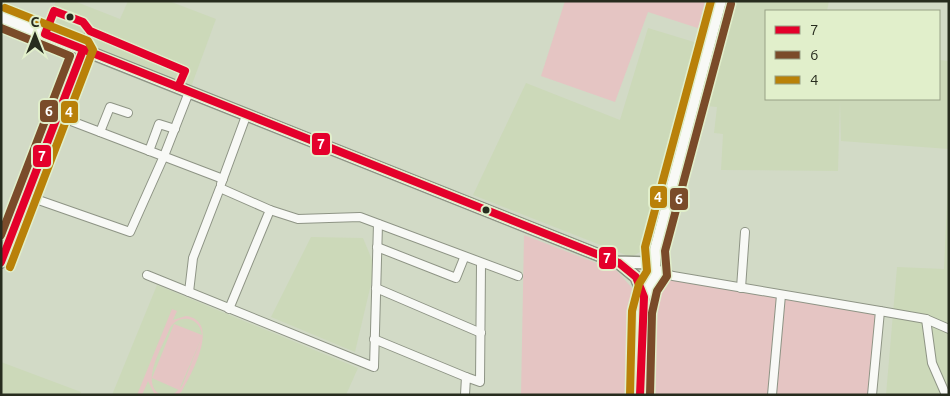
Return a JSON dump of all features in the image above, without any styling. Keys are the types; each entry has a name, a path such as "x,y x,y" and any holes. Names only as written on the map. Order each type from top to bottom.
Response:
{"main road":[{"path":"1,17 619,263 645,283 653,280"},
{"path":"640,262 635,268 644,297 640,395"},
{"path":"619,263 650,262 655,266 657,274 644,297"}],"street":[{"path":"721,1 655,250 655,266 661,272 673,276 746,290 926,319 949,329"},
{"path":"27,196 130,232 175,129 184,90 185,71 90,31 83,22 54,11 45,34"},
{"path":"1,264 90,31"},
{"path":"100,132 110,107 128,113"},
{"path":"58,116 223,179"},
{"path":"189,292 193,258 246,116"},
{"path":"149,151 159,124 175,129"},
{"path":"220,188 270,210 298,219 360,213 378,224 464,258 518,276"},
{"path":"229,309 270,210"},
{"path":"146,275 374,367 378,224"},
{"path":"745,232 746,290"},
{"path":"377,247 456,278 464,258"},
{"path":"640,262 655,250"},
{"path":"374,339 480,382 481,264"},
{"path":"653,280 660,276 673,276"},
{"path":"376,288 481,333"},
{"path":"772,395 781,295"},
{"path":"872,395 880,311"},
{"path":"926,319 932,363 946,395"},
{"path":"466,377 466,395"}],"shaded area":[{"path":"56,1 74,1 120,19 128,1 169,1 216,19 191,87 46,27"},
{"path":"565,1 716,1 707,31 648,12 615,102 541,76"},
{"path":"723,1 829,1 827,10 765,10 765,100 940,100 940,60 949,61 949,149 841,141 840,101 838,171 721,170 723,134 714,133 717,107 695,105"},
{"path":"648,28 704,45 647,248 631,257 473,195 526,83 620,120"},
{"path":"949,160 949,395 886,395 897,267 944,269"},
{"path":"524,235 617,271 632,288 636,302 635,395 521,395"},
{"path":"311,237 363,238 375,267 355,352 271,317"},
{"path":"661,278 673,278 880,311 872,395 645,395 645,300 655,281"},
{"path":"157,285 358,368 346,395 112,395"},
{"path":"172,309 177,311 173,320 186,316 196,320 202,327 203,337 201,349 182,391 178,395 173,395 178,390 152,378 155,389 161,395 154,393 148,381 142,395 137,395","holes":["189,319 197,324 202,335 174,324 152,377 158,354 174,323 179,320","202,337 182,386 180,388"]},
{"path":"1,362 81,392 80,395 1,395"}],"transit line":[{"name":"4","path":"630,395 632,311 639,284 647,271 645,247 711,1"},
{"name":"6","path":"650,395 652,313 657,291 667,276 665,251 731,4"},
{"name":"4","path":"5,8 88,41 93,50 10,267"},
{"name":"7","path":"54,11 83,22 90,31 185,71 178,87 45,34 54,11"},
{"name":"6","path":"1,28 70,56 1,235"},
{"name":"7","path":"1,262 83,50"},
{"name":"7","path":"178,87 619,263 636,277 644,297 640,395"}]}
